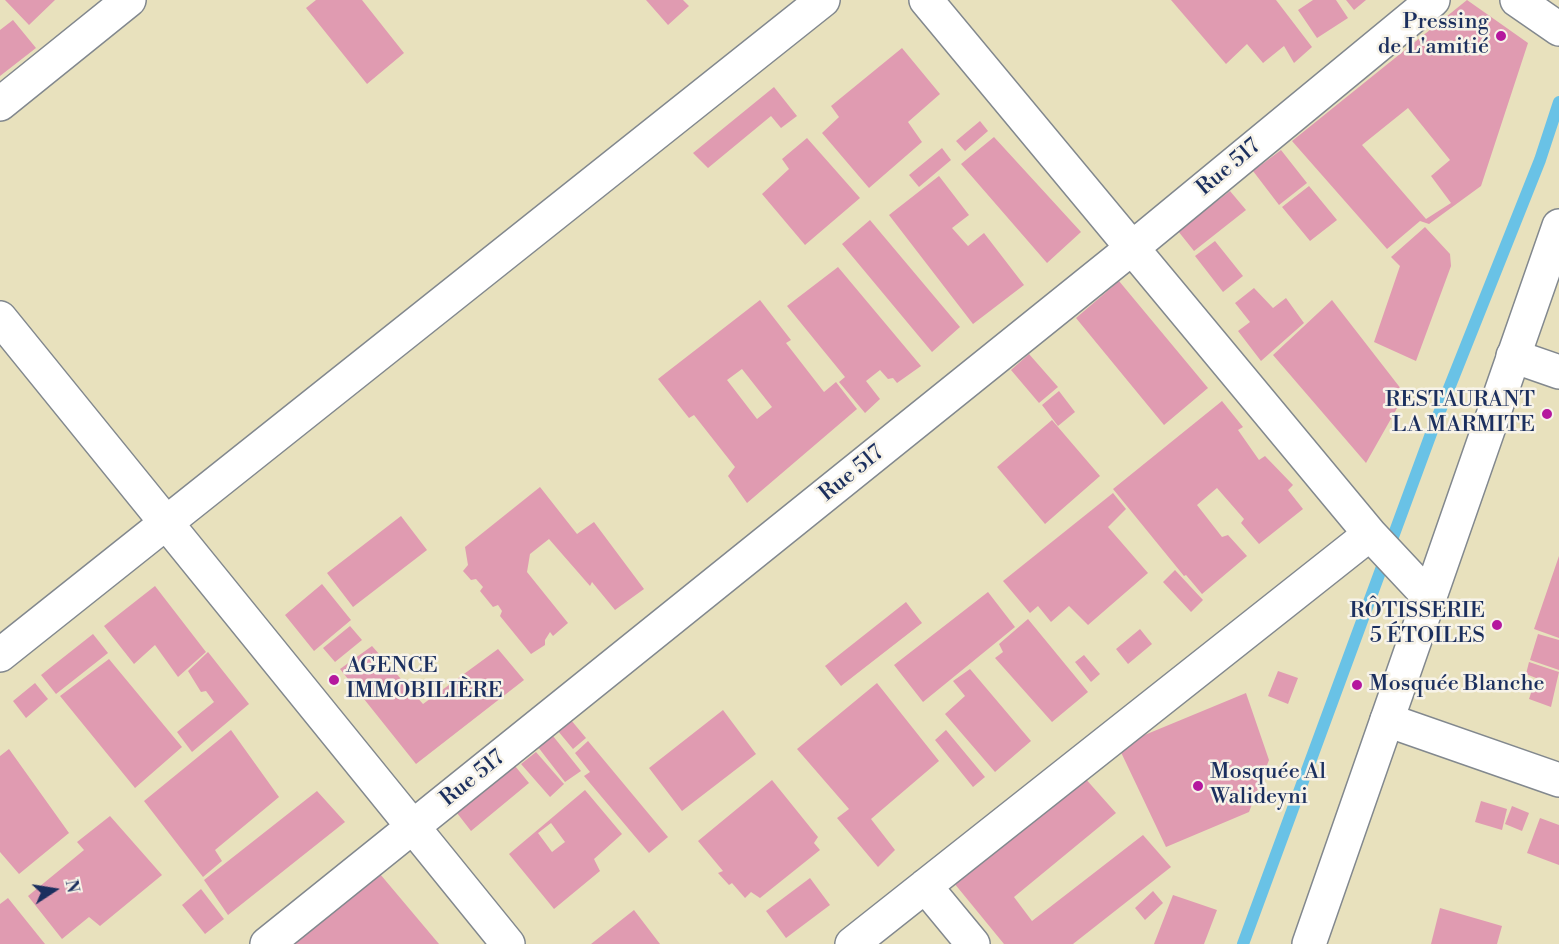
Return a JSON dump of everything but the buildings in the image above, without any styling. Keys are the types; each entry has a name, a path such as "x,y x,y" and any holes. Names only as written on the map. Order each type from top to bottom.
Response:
{"street":[{"path":"0,104 129,0"},
{"path":"0,655 823,0"},
{"path":"926,0 1370,534 1430,598"},
{"name":"Rue 517","path":"267,944 1132,248 1433,0"},
{"path":"1517,0 1559,29"},
{"path":"1309,944 1559,226"},
{"path":"0,318 508,944"},
{"path":"1513,356 1559,372"},
{"path":"852,944 1370,534"},
{"path":"1387,720 1559,780"},
{"path":"925,886 973,944"}],"waterway":[{"path":"1243,944 1432,431 1540,160 1559,102"}],"place":[{"name":"Pressing de L'amitié","path":"1501,36"},
{"name":"RESTAURANT LA MARMITE","path":"1547,414"},
{"name":"RÔTISSERIE 5 ÉTOILES","path":"1497,625"},
{"name":"AGENCE IMMOBILIÈRE","path":"334,680"},
{"name":"Mosquée Blanche","path":"1357,685"},
{"name":"Mosquée Al Walideyni","path":"1198,786"}]}
